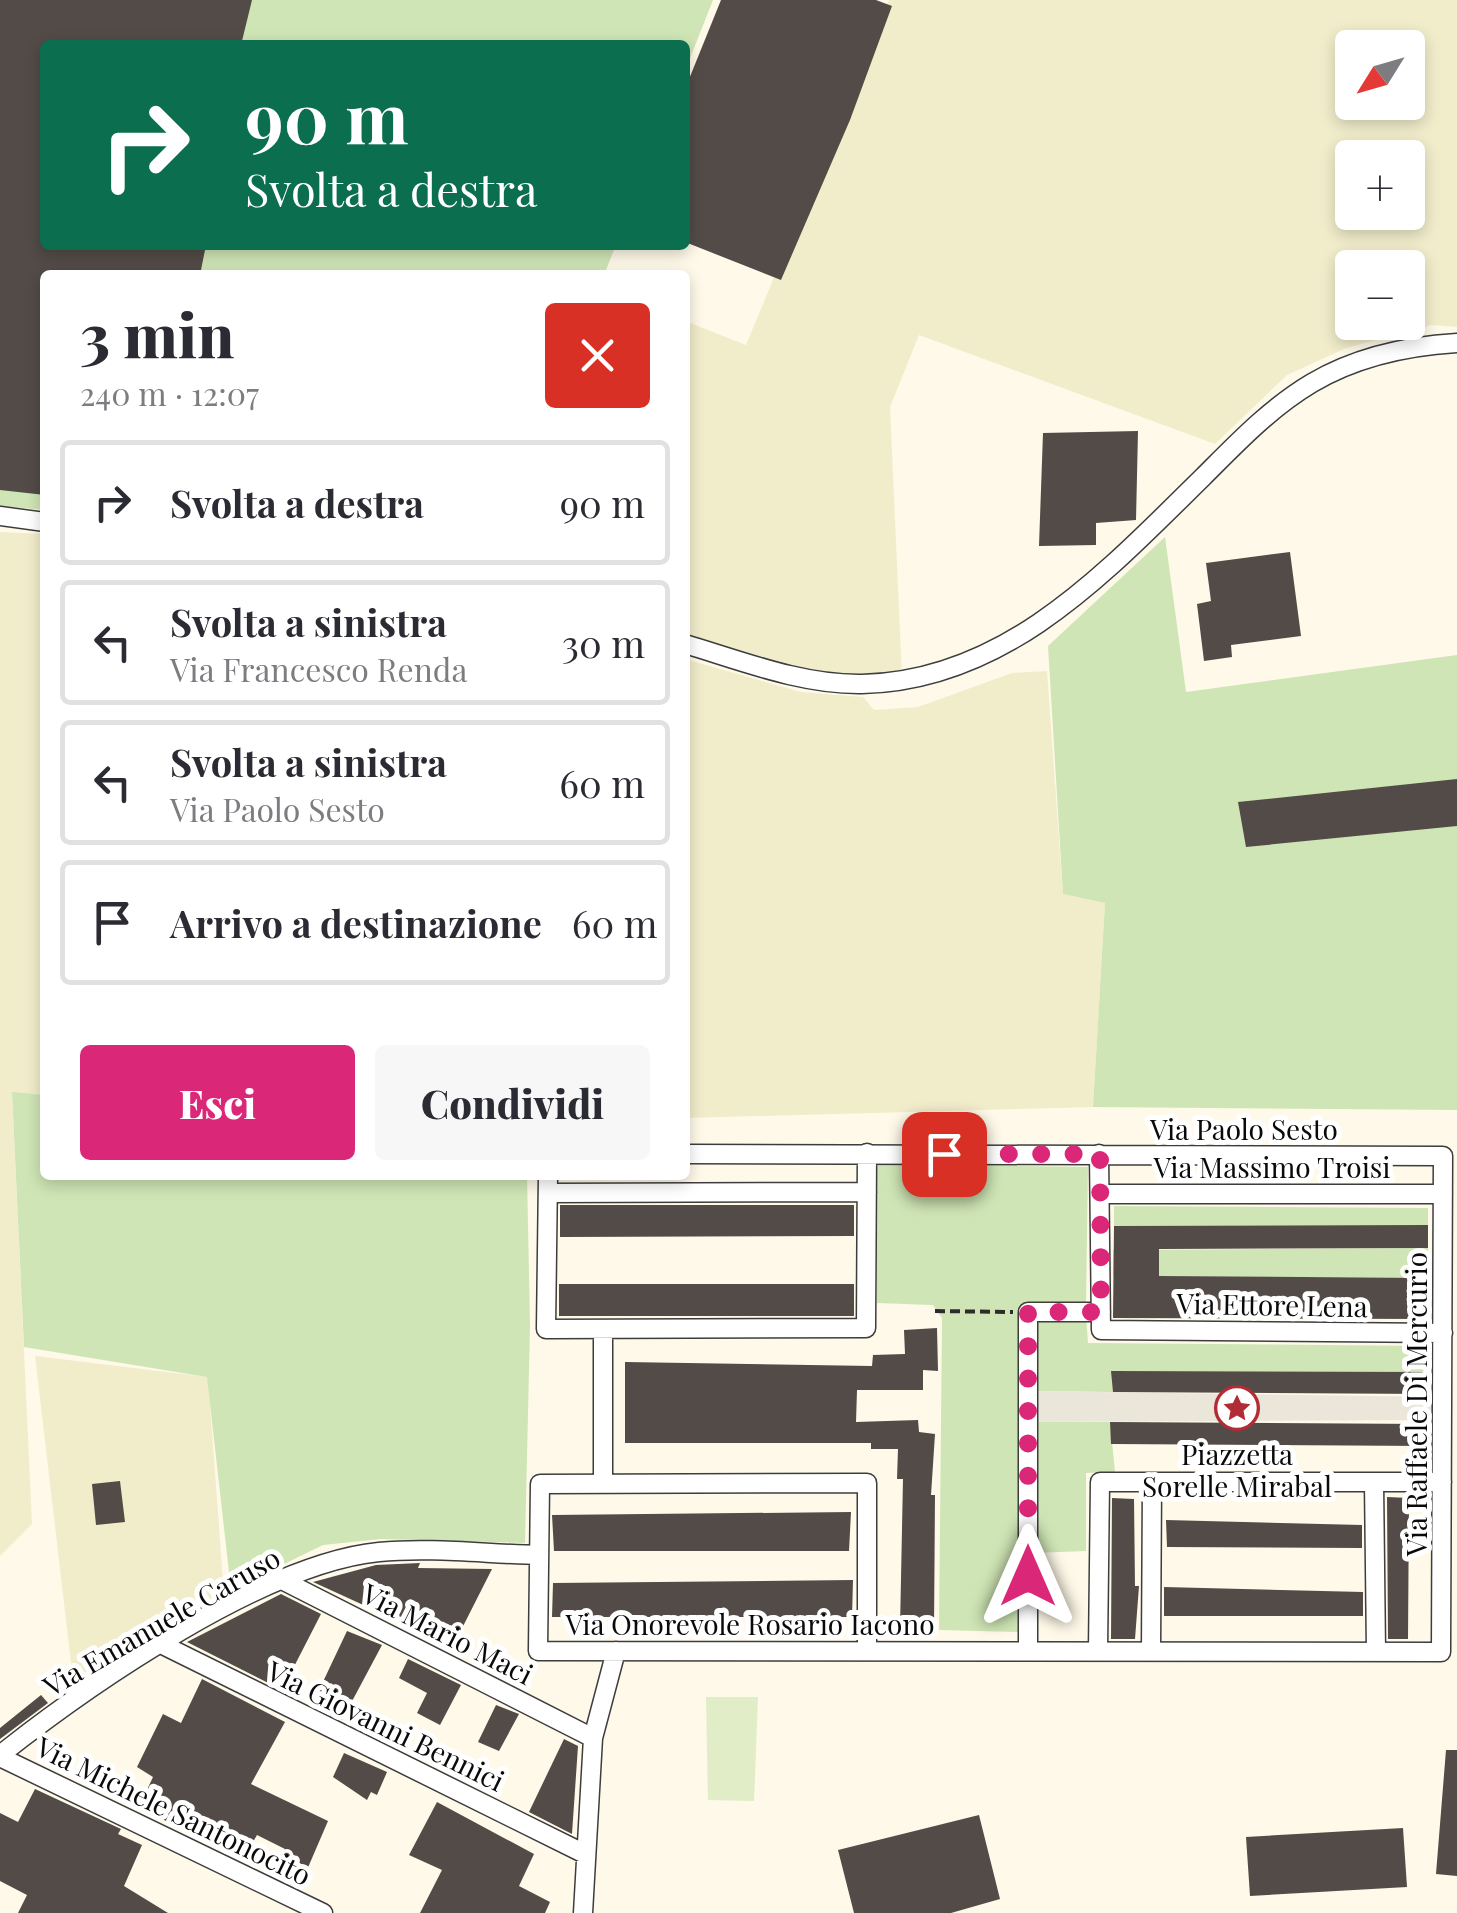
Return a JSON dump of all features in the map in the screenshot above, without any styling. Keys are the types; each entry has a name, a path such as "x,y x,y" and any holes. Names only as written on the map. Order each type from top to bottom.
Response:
{"street":[{"path":"690,645 815,682 848,684 919,675 978,660 1021,638 1080,594 1281,403 1346,366 1384,354 1457,344"},
{"path":"0,516 40,521"},
{"path":"867,1153 867,1192 866,1328 546,1329 548,1184 867,1192"},
{"name":"Via Paolo Sesto","path":"690,1154 1444,1156"},
{"path":"1100,1154 1101,1321"},
{"name":"Via Raffaele Di Mercurio","path":"1442,1652 1444,1156"},
{"name":"Via Massimo Troisi","path":"1100,1194 1443,1194"},
{"path":"1028,1312 1028,1651"},
{"name":"Via Ettore Lena","path":"1028,1312 1101,1321 1443,1333"},
{"path":"603,1328 603,1484"},
{"path":"1098,1651 1100,1482 1442,1482"},
{"path":"1151,1652 1152,1482"},
{"path":"1374,1482 1376,1652"},
{"path":"539,1554 540,1484 867,1483 867,1651"},
{"name":"Via Emanuele Caruso","path":"0,1756 163,1645 278,1578 324,1562 380,1552 539,1554"},
{"name":"Via Onorevole Rosario Iacono","path":"539,1554 538,1650 1442,1652"},
{"name":"Via Mario Maci","path":"278,1578 593,1738"},
{"name":"Via Giovanni Bennici","path":"163,1645 585,1854"},
{"path":"584,1913 593,1738 616,1651"},
{"name":"Via Michele Santonocito","path":"0,1756 323,1913"}],"path":[{"path":"935,1311 1028,1312"}],"shaded area":[{"path":"889,0 1457,0 1457,327 1425,327 1425,250 1335,250 1335,340 1376,340 1346,348 1287,375 1215,444 919,335 890,407 902,678 815,675 690,637 690,323 746,345"},
{"path":"0,532 40,534 40,1095 12,1093 32,1524 0,1556"},
{"path":"690,660 801,692 863,697 874,710 918,707 1012,673 1047,671 1063,894 1105,903 1093,1107 690,1118"},
{"path":"35,1356 208,1377 224,1595 74,1688"},
{"name":"Piazzetta Sorelle Mirabal","path":"1031,1391 1443,1397 1443,1420 1031,1422"}],"green space":[{"path":"0,0 713,0 690,58 690,40 40,40 40,250 614,250 606,270 40,270 40,510 0,506"},
{"path":"1165,537 1186,692 1457,655 1457,1110 1093,1107 1105,903 1063,894 1048,646"},
{"path":"12,1092 40,1095 40,1180 527,1180 530,1326 525,1543 381,1539 323,1545 231,1590 207,1377 24,1347"},
{"path":"875,1164 1088,1167 1086,1304 1026,1308 1021,1632 939,1630 942,1318 933,1305 877,1303"},
{"path":"1114,1206 1428,1208 1428,1225 1114,1226"},
{"path":"1428,1248 1428,1278 1113,1276 1113,1250"},
{"path":"1086,1314 1088,1343 1428,1346 1428,1372 1113,1371 1113,1392 1031,1391 1031,1315"},
{"path":"1031,1422 1110,1422 1115,1472 1086,1473 1086,1551 1032,1553"},
{"path":"706,1697 758,1697 754,1801 708,1800"}],"building":[{"path":"0,0 252,0 242,40 40,40 40,250 205,250 201,270 40,270 40,494 0,490"},
{"path":"721,0 876,0 892,6 850,120 781,280 690,244 690,77"},
{"path":"1138,431 1136,520 1096,523 1096,545 1039,546 1043,433"},
{"path":"1290,552 1301,636 1231,645 1232,657 1204,661 1197,604 1211,601 1206,563"},
{"path":"1457,779 1457,826 1246,847 1238,802"},
{"path":"560,1205 854,1205 854,1236 560,1237"},
{"path":"1428,1225 1428,1248 1159,1249 1159,1276 1428,1278 1428,1319 1113,1318 1114,1226"},
{"path":"559,1284 854,1284 854,1316 559,1316"},
{"path":"937,1328 938,1371 923,1370 923,1390 857,1390 856,1422 918,1420 919,1432 935,1434 931,1495 935,1495 934,1630 900,1629 903,1479 897,1479 898,1449 871,1449 871,1443 625,1443 625,1362 872,1366 873,1355 905,1354 904,1330"},
{"path":"1111,1371 1428,1372 1428,1394 1113,1392"},
{"path":"1110,1422 1426,1424 1426,1446 1111,1444"},
{"path":"120,1481 125,1522 96,1525 92,1484"},
{"path":"1387,1497 1409,1498 1408,1639 1388,1639"},
{"path":"1112,1498 1134,1499 1135,1586 1139,1586 1135,1639 1111,1639"},
{"path":"851,1512 849,1551 554,1551 552,1515"},
{"path":"1166,1520 1362,1525 1362,1548 1167,1547"},
{"path":"420,1563 418,1568 492,1569 453,1646 313,1582 376,1565"},
{"path":"853,1580 852,1617 552,1617 553,1583"},
{"path":"1164,1587 1363,1592 1363,1616 1164,1616"},
{"path":"281,1594 321,1614 282,1690 187,1642"},
{"path":"347,1631 382,1645 342,1720 312,1705"},
{"path":"408,1659 461,1685 440,1725 417,1713 427,1693 399,1678"},
{"path":"202,1679 285,1722 251,1784 328,1821 300,1886 270,1870 285,1849 257,1835 250,1847 212,1828 205,1841 139,1807 153,1777 137,1767 163,1714 181,1723"},
{"path":"41,1695 48,1703 0,1739 0,1728"},
{"path":"496,1705 519,1714 499,1751 478,1742"},
{"path":"564,1739 578,1746 572,1834 529,1812"},
{"path":"1446,1750 1457,1750 1457,1876 1436,1874"},
{"path":"344,1753 387,1772 377,1795 371,1792 367,1800 333,1777"},
{"path":"35,1789 121,1829 118,1834 142,1845 124,1886 168,1913 18,1913 27,1895 0,1881 0,1813 18,1822"},
{"path":"437,1802 534,1854 519,1886 550,1902 545,1913 420,1913 442,1870 409,1855"},
{"path":"979,1815 1000,1899 951,1913 854,1913 838,1850"},
{"path":"1403,1828 1407,1887 1250,1896 1246,1837"}],"place":[{"name":"Piazzetta Sorelle Mirabal","path":"1237,1408"}],"route":[{"path":"944,1154 1100,1154 1101,1312 1028,1312 1028,1576"}]}
